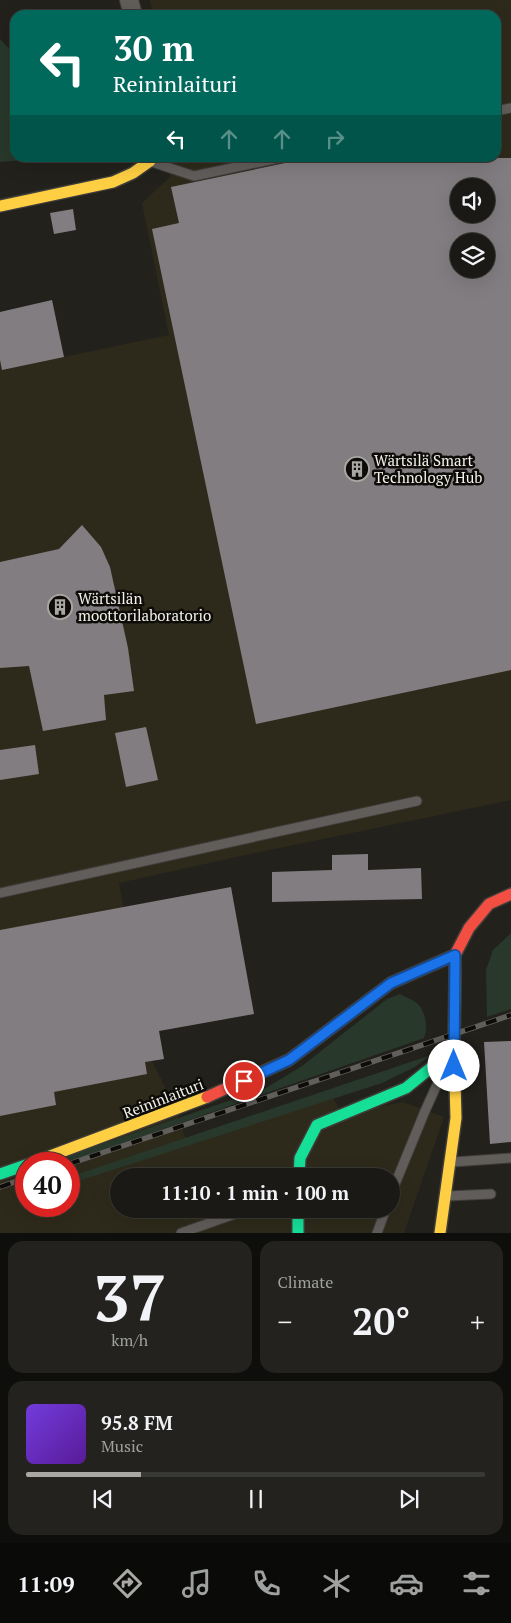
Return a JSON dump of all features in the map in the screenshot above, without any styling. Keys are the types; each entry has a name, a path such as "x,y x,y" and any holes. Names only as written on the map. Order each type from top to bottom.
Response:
{"main road":[{"path":"0,206 113,182 133,173 146,162"},
{"path":"440,1233 456,1118 454,1049 455,955 469,928 489,904 511,894"},
{"name":"Reininlaituri","path":"59,1152 229,1088 289,1060 391,983 455,955"},
{"path":"300,1168 300,1158 317,1125 406,1088 454,1049"},
{"name":"Reininlaituri","path":"0,1174 15,1168"},
{"path":"298,1218 298,1233"}],"lane":[{"path":"158,162 194,176 260,162"},
{"path":"0,893 417,801"},
{"path":"400,1172 425,1111 454,1049"},
{"path":"450,1162 511,1158"},
{"path":"445,1196 491,1194"},
{"path":"181,1233 224,1218"},
{"path":"377,1233 383,1218"}],"shaded area":[{"path":"150,0 511,0 511,800 119,883 152,1061 176,1109 187,1143 329,1091 342,1114 403,1102 444,1117 404,1233 0,1233 0,312 52,300 64,357 169,335 142,203 170,177 173,162 501,162 501,10 152,10"}],"green space":[{"path":"0,39 10,50 10,161 0,162"},
{"path":"511,933 511,1009 487,1017 486,970 493,950"},
{"path":"400,994 418,1004 426,1021 424,1038 80,1158 79,1152 266,1088 302,1066 387,999"},
{"path":"431,1055 415,1067 382,1083 119,1168 110,1168 110,1171 80,1180 80,1173"}],"building":[{"name":"Wärtsilä Smart Technology Hub","path":"501,158 511,158 511,670 256,724 152,229 179,223 171,187 290,162 501,162"},
{"path":"73,209 76,230 54,234 50,213"},
{"path":"52,300 64,357 2,370 0,360 0,312"},
{"name":"Wärtsilän moottorilaboratorio","path":"82,525 101,547 110,567 128,648 134,691 104,695 106,720 43,731 29,666 0,668 0,562 59,549"},
{"path":"146,727 158,780 126,787 115,733"},
{"path":"35,745 39,774 0,780 0,750"},
{"path":"368,854 368,870 421,868 422,899 272,902 272,872 332,870 332,855"},
{"path":"231,887 254,1014 159,1031 164,1059 145,1062 147,1074 54,1092 56,1105 0,1116 0,930"},
{"path":"511,1041 511,1142 490,1144 484,1042"}],"railway":[{"path":"80,1160 511,1015"},
{"path":"0,1187 15,1182"}],"traffic: fast":[{"path":"299,1168 300,1158 317,1125 406,1088 454,1049 455,982"},
{"path":"0,1174 15,1169"},
{"path":"298,1218 298,1233"}],"traffic: slow":[{"path":"0,206 113,182 133,173 149,162"},
{"path":"440,1233 456,1118 454,1049"},
{"path":"61,1152 207,1097"}],"traffic: jam":[{"path":"455,982 455,955 469,928 489,904 511,894"},
{"path":"207,1097 289,1060 391,983 455,955"}],"place":[{"name":"Wärtsilä Smart Technology Hub","path":"357,469"},
{"name":"Wärtsilän moottorilaboratorio","path":"60,607"}],"route":[{"path":"244,1081 289,1060 391,983 455,955 454,1066"}]}
